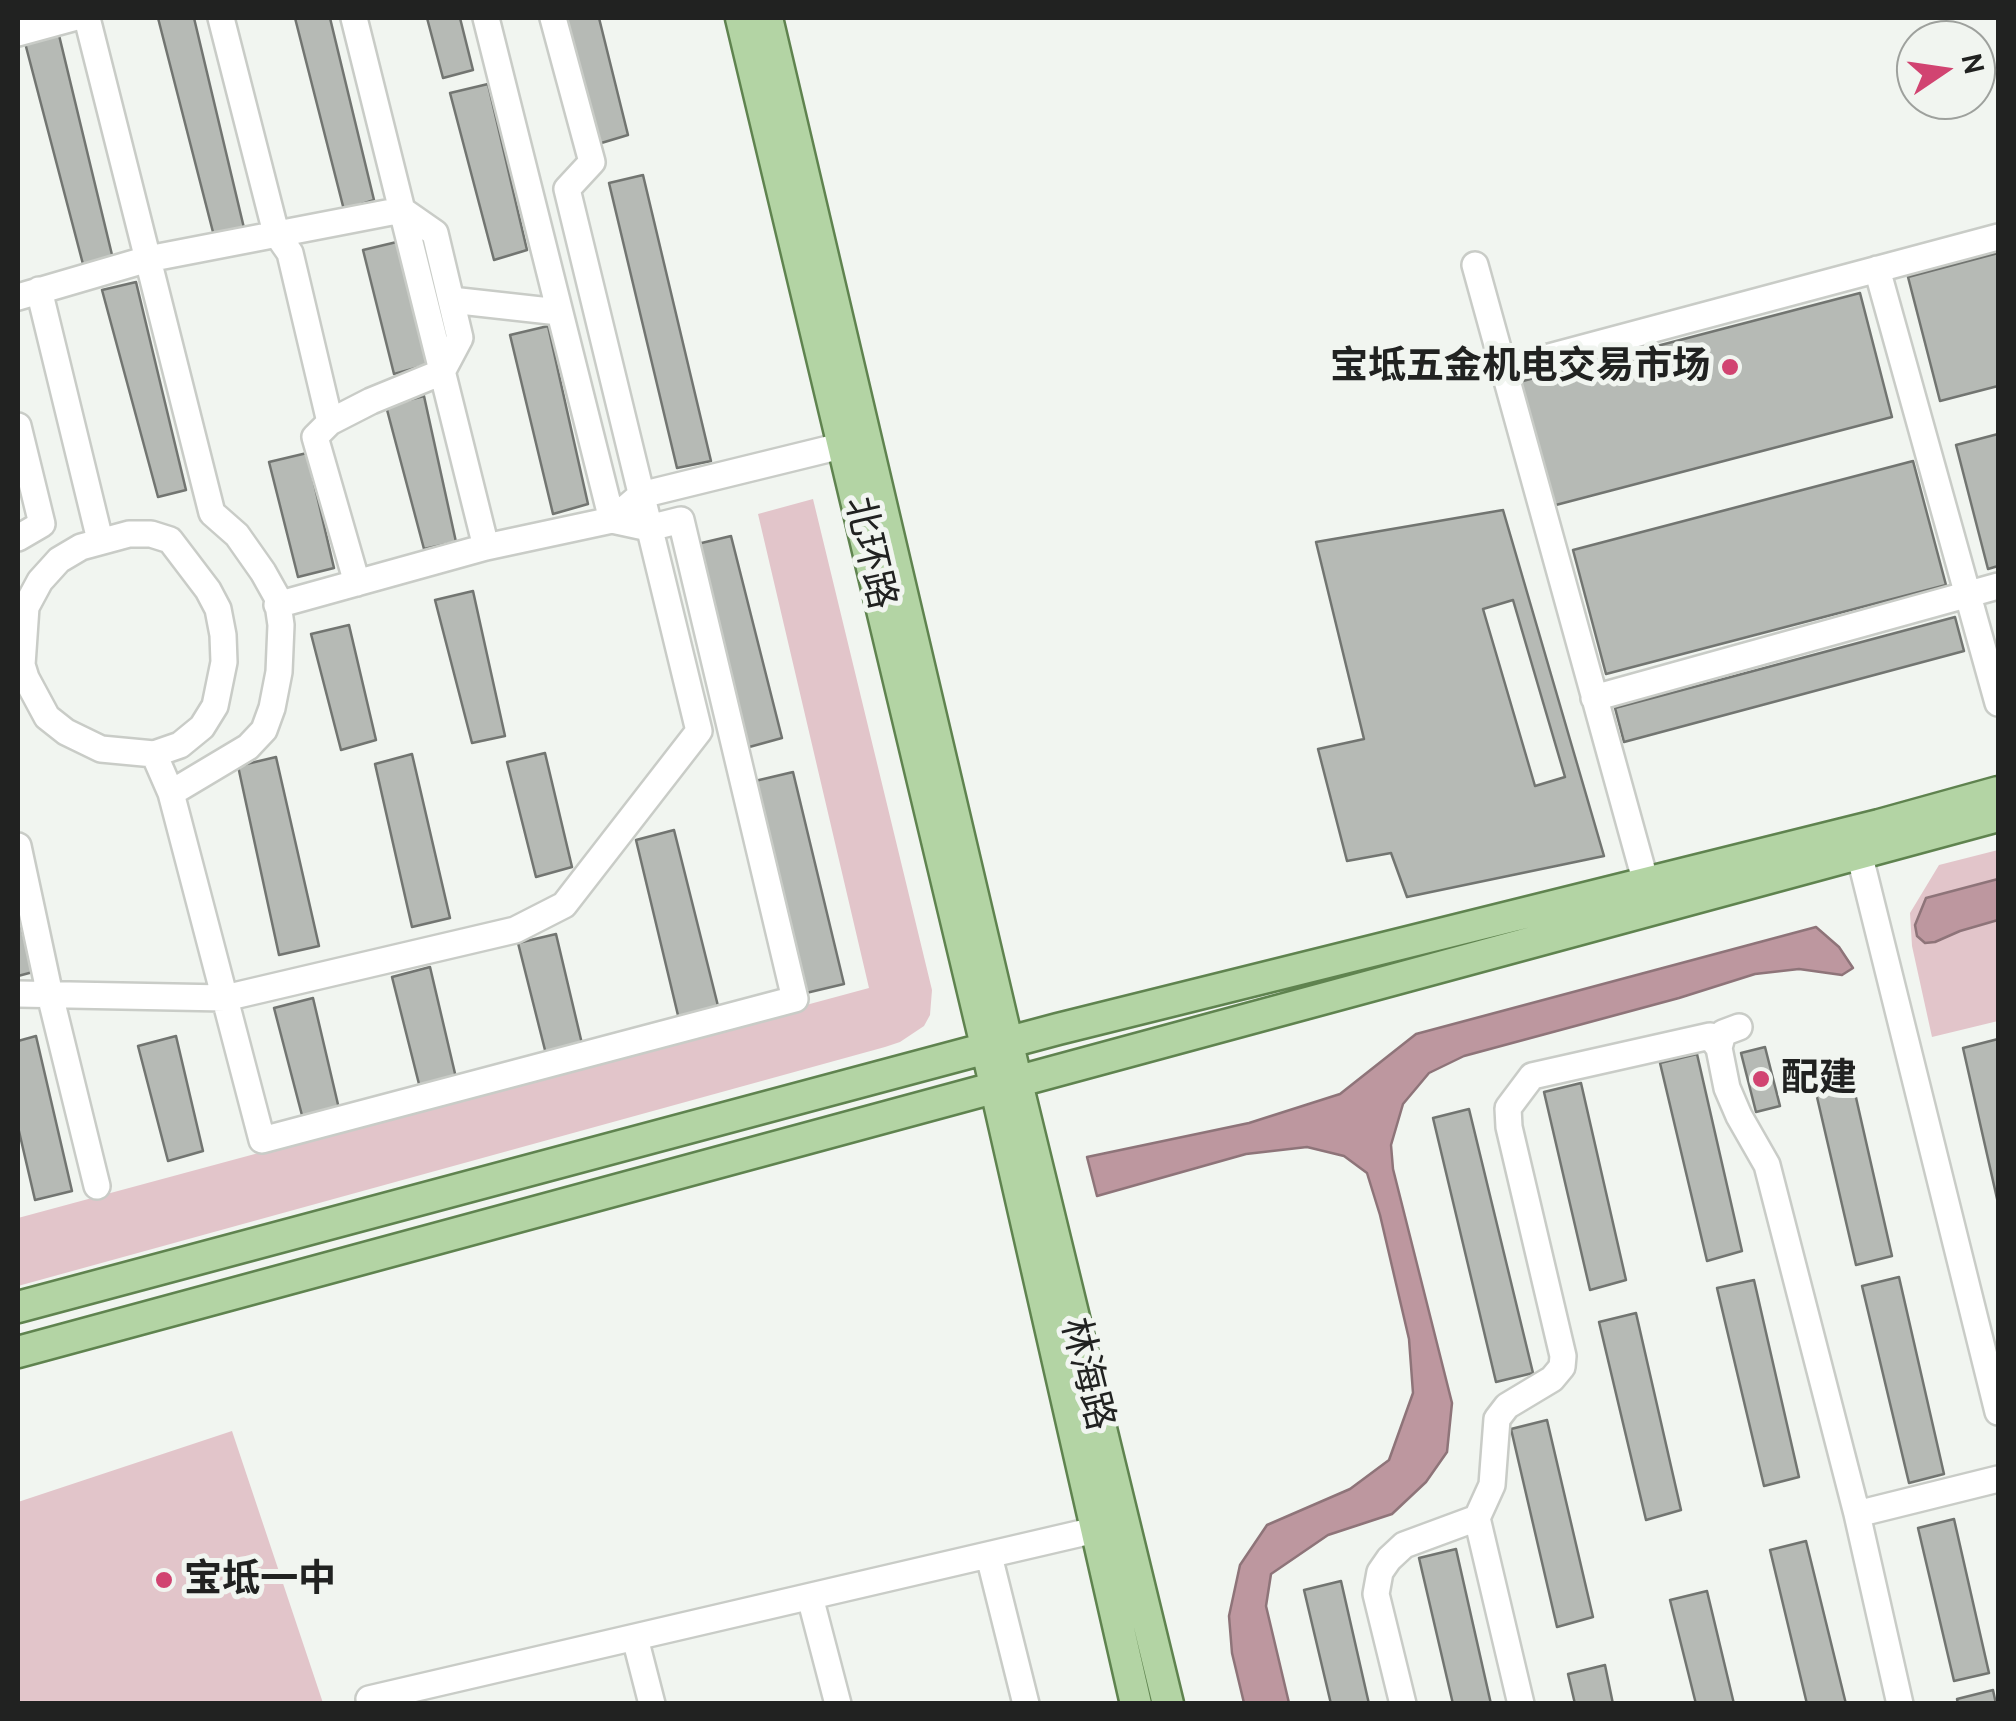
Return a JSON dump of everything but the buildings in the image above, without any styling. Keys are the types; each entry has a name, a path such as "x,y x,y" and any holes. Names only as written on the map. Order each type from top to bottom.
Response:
{"main road":[{"name":"北环路","path":"741,18 855,442"},
{"name":"北环路","path":"766,18 855,442 998,1047"},
{"path":"18,1307 1058,1029 1998,792"},
{"path":"18,1352 1998,816"},
{"name":"林海路","path":"998,1047 1096,1530 1136,1704"},
{"name":"林海路","path":"1006,1086 1168,1704"}],"street":[{"path":"18,33 73,18"},
{"path":"86,18 212,514 246,548 277,597 279,672 264,730 248,747 171,793"},
{"path":"221,18 276,233 290,252 330,422"},
{"path":"354,18 486,547"},
{"path":"486,18 612,520"},
{"path":"18,994 225,998 515,930 564,905 699,731 568,188 592,162 552,18"},
{"path":"100,540 28,294 148,258 402,210 434,233 460,338 442,372 330,422 315,438 356,583"},
{"path":"1504,369 1998,237"},
{"path":"1475,265 1646,883"},
{"path":"1877,269 1998,702"},
{"path":"451,300 559,312"},
{"path":"18,426 42,524 18,538"},
{"path":"612,520 641,495 855,442"},
{"path":"154,754 171,793 262,1140 795,1000 680,520 650,528 612,520 486,547 277,605"},
{"path":"151,534 170,540 202,580 218,610 224,662 215,706 202,727 180,745 154,754 101,748 66,732 47,716 22,680 22,634 26,607 33,594 59,560 100,540 151,534"},
{"path":"1594,698 1998,586"},
{"path":"18,846 97,1186"},
{"path":"1859,854 1989,1335 1998,1412"},
{"path":"1719,1048 1723,1033 1739,1027"},
{"path":"1522,1704 1477,1518 1492,1485 1496,1419 1507,1406 1552,1380 1562,1368 1563,1356 1508,1127 1508,1108 1532,1076 1619,1069 1710,1036 1719,1048 1728,1088 1768,1164 1900,1704"},
{"path":"1856,1514 1998,1479"},
{"path":"1403,1704 1376,1594 1380,1572 1388,1558 1404,1545 1477,1518"},
{"path":"370,1704 369,1699 1096,1530"},
{"path":"989,1556 1026,1704"},
{"path":"810,1597 838,1704"},
{"path":"635,1638 652,1704"},
{"path":"465,1704 472,1675"}],"shaded area":[{"path":"813,499 932,990 930,1015 924,1026 885,1047 18,1286 18,1218 869,988 758,514"},
{"path":"1998,850 1998,1021 1932,1037 1912,946 1910,913 1939,865"},
{"path":"1998,879 1998,920 1935,942 1925,943 1917,936 1915,925 1926,898"},
{"path":"1816,927 1839,947 1853,968 1842,975 1799,969 1755,974 1464,1056 1429,1073 1403,1104 1391,1145 1393,1169 1452,1403 1447,1452 1426,1482 1392,1514 1328,1535 1271,1574 1266,1606 1289,1703 1244,1703 1232,1653 1229,1616 1240,1565 1267,1525 1350,1489 1389,1460 1413,1393 1409,1339 1380,1215 1367,1173 1344,1156 1307,1147 1246,1154 1097,1196 1087,1157 1249,1123 1340,1094 1416,1034"},
{"name":"宝坻一中","path":"232,1431 323,1703 18,1703 18,1502"}],"place":[{"name":"宝坻五金机电交易市场","path":"1730,367"},
{"name":"配建","path":"1761,1079"},
{"name":"宝坻一中","path":"164,1580"}]}
